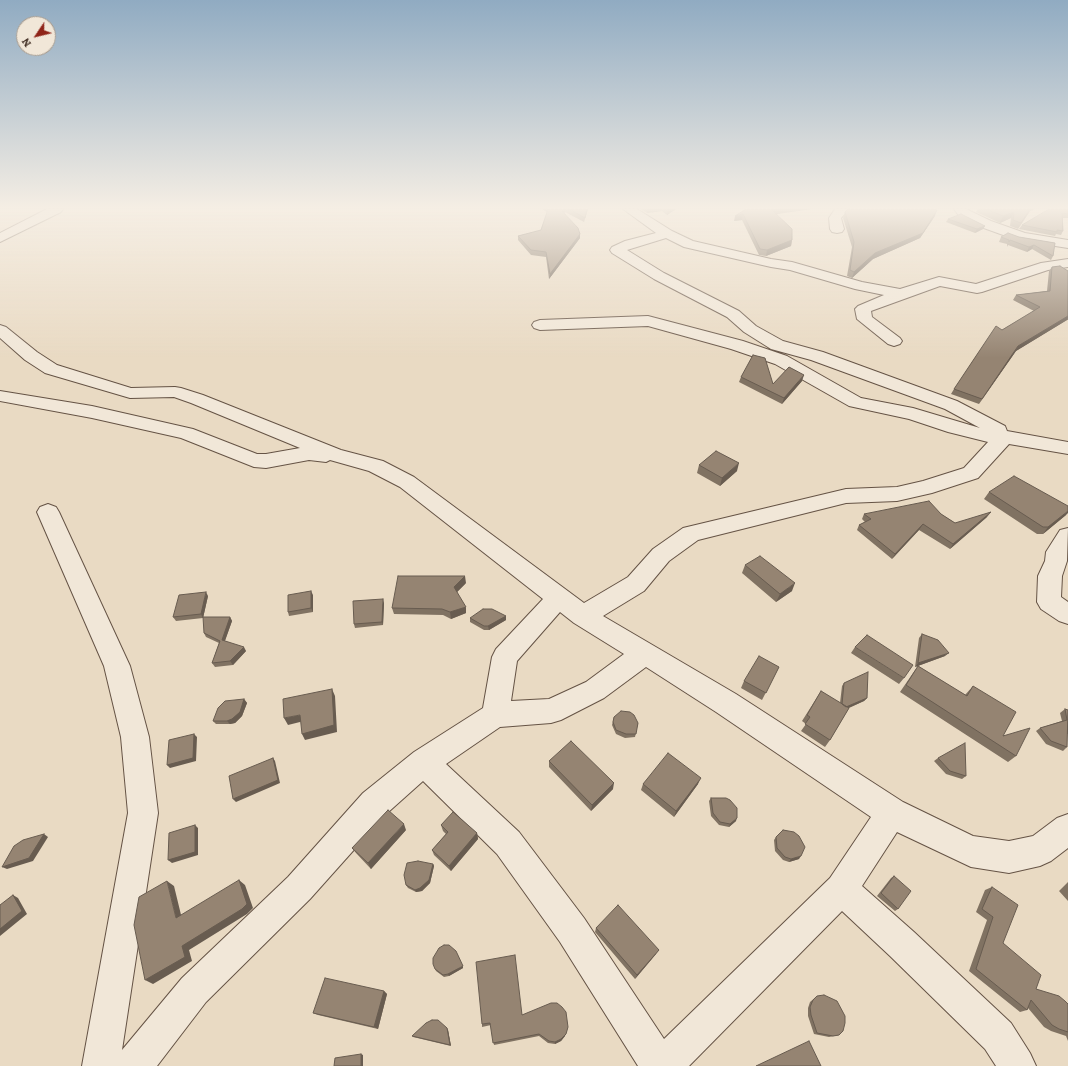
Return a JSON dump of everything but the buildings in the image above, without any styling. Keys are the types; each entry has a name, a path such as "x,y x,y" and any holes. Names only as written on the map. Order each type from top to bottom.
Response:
{"street":[{"path":"631,259 659,276 733,314 750,329 777,345 816,356 951,405 1009,437"},
{"path":"752,259 792,266 860,286 901,294"},
{"path":"894,341 865,319 862,309 938,281 977,289 1046,266 1068,263"},
{"path":"540,325 648,321 737,345 781,360 855,402 913,414 987,436 1009,437 1068,448"},
{"path":"0,330 31,356 51,369 130,393 175,392 197,399 335,455 376,466 407,482 583,616 726,703 892,813 971,851 1009,858 1040,850 1068,829"},
{"path":"0,396 92,412 186,433 254,460 266,461 309,454 335,455"},
{"path":"583,616 636,584 661,555 691,534 846,496 897,494 925,488 971,472 1009,437"},
{"path":"48,512 117,666 135,737 143,813 101,1066"},
{"path":"1068,536 1057,552 1056,561 1050,576 1049,602 1068,614"},
{"path":"495,715 505,657 559,597"},
{"path":"133,1066 194,990 299,888 374,804 424,762 495,715 551,711 595,690 644,654"},
{"path":"424,762 508,843 572,930 660,1066"},
{"path":"663,1066 841,889 892,813"},
{"path":"841,889 902,944 998,1036 1017,1066"}]}
